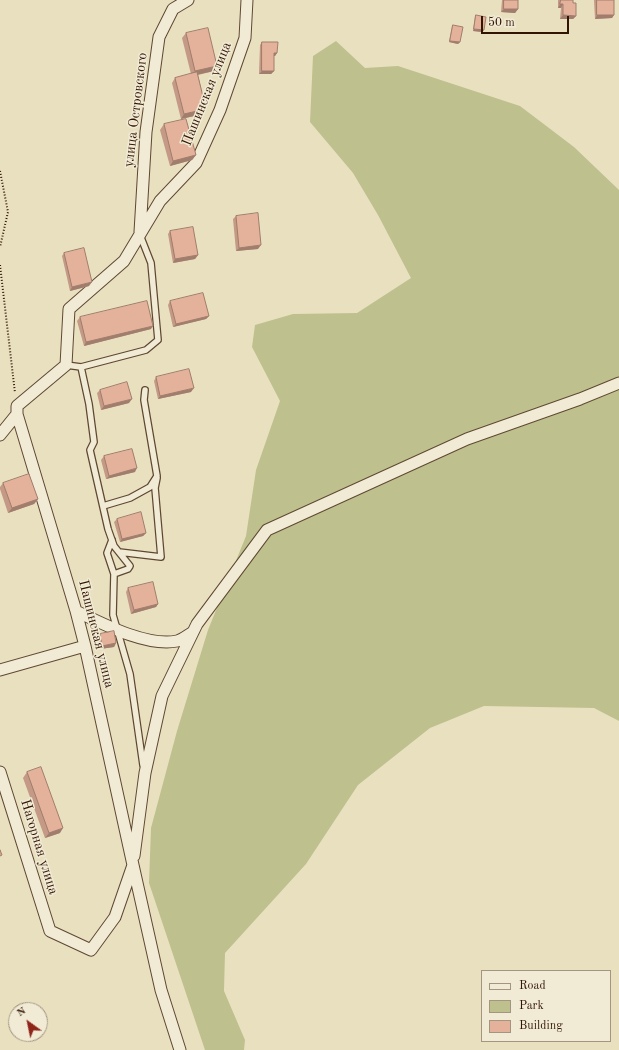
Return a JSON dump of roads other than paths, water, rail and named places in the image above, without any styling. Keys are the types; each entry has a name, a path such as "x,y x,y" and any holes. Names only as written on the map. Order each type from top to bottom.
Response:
{"street":[{"name":"улица Островского","path":"140,235 146,132 159,36 173,9 188,0"},
{"name":"Пашинская улица","path":"66,365 69,308 124,261 160,201 196,163 220,110 246,38 247,0"},
{"path":"0,435 17,410 66,365"},
{"path":"133,865 144,774 162,696 197,624 267,530 466,440 580,399 619,383"},
{"name":"Пашинская улица","path":"17,410 85,646 161,990 180,1050"},
{"path":"76,611 118,631 157,642 178,641 193,632"},
{"path":"0,670 85,646"},
{"name":"Нагорная улица","path":"0,772 27,862 50,931 92,950 115,917 133,865"}],"lane":[{"path":"66,365 81,367 146,350 158,340 151,264 140,235"},
{"path":"81,367 89,404 94,442 90,450 103,506 114,546 130,566 128,569 114,574"},
{"path":"119,552 161,557 155,488 157,476 144,400 145,390"},
{"path":"103,506 130,498 150,487 157,476"},
{"path":"112,540 108,553 114,574 114,615 130,674 144,774"}]}
